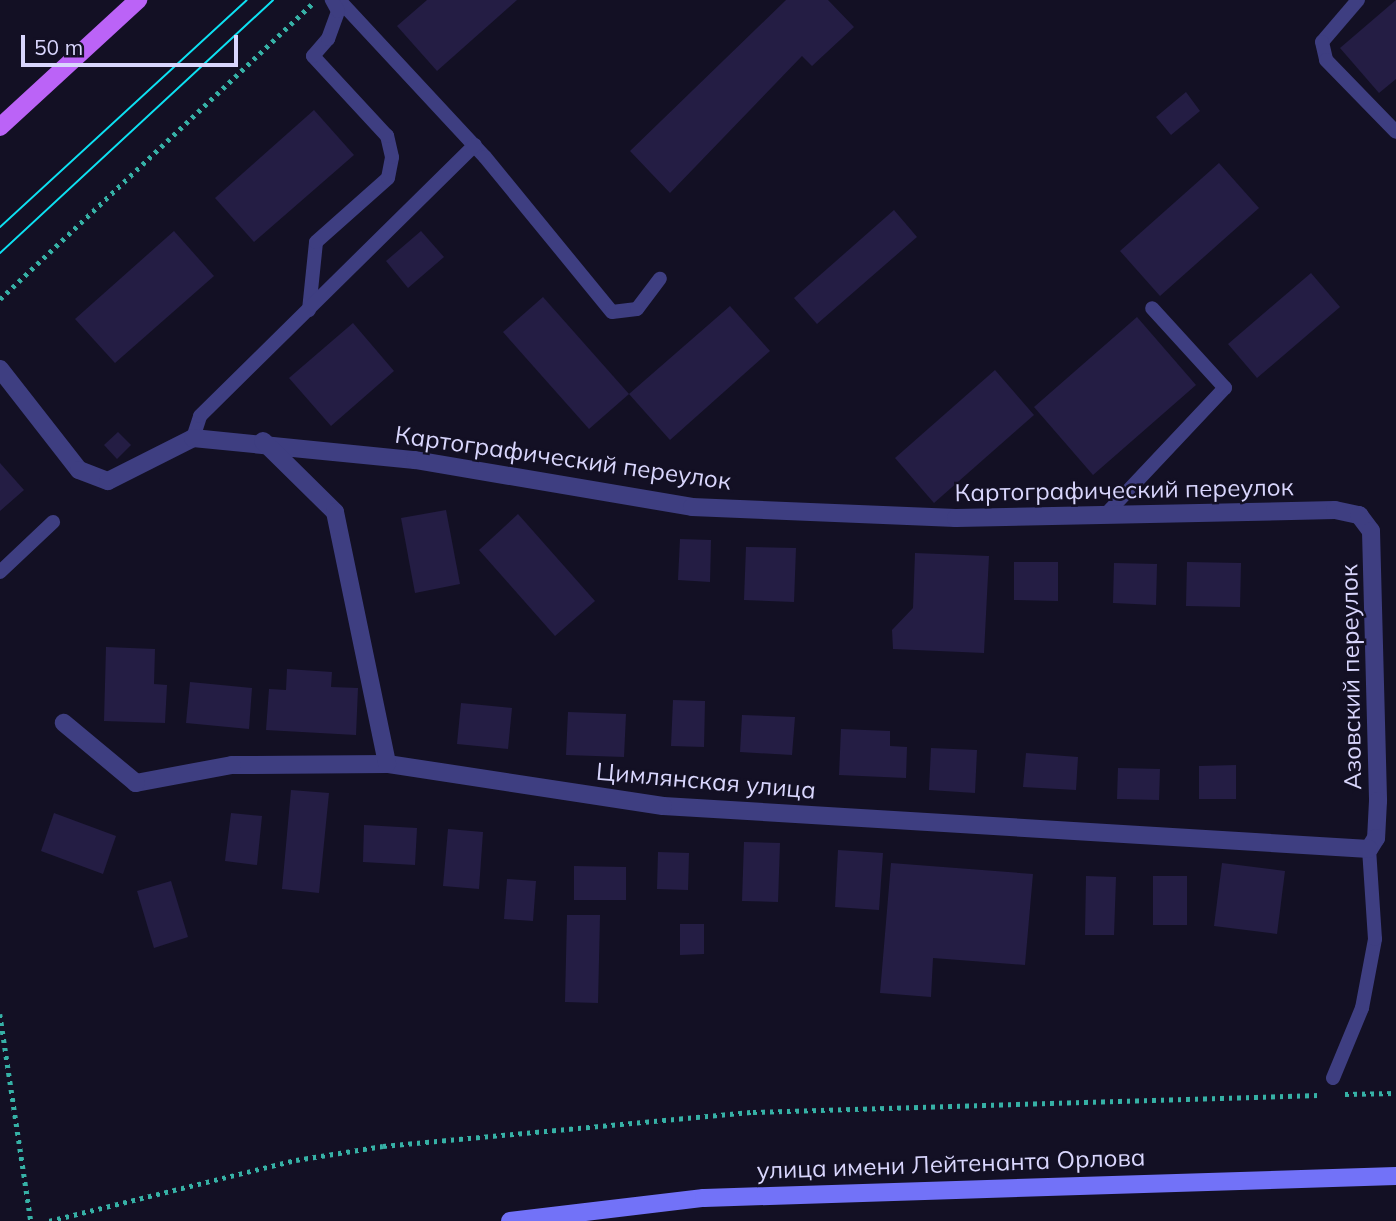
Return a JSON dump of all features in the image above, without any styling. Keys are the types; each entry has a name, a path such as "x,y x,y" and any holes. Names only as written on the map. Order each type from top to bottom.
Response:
{"main road":[{"path":"0,127 138,0"},
{"name":"улица имени Лейтенанта Орлова","path":"510,1221 704,1198 1396,1177"}],"street":[{"path":"0,369 88,477 117,480 193,438"},
{"name":"Картографический переулок","path":"193,438 263,441 692,507 956,519 1107,513 1351,512"},
{"path":"263,441 335,512 387,764"},
{"name":"Азовский переулок","path":"1351,512 1371,531 1376,593 1378,802 1376,838 1368,849"},
{"name":"Цимлянская улица","path":"64,723 136,783 232,765 387,764 663,806 1368,849"}],"lane":[{"path":"309,310 316,242 388,178 392,157 387,136 313,56 335,20 332,0"},
{"path":"339,0 475,145 612,312 637,309 660,279"},
{"path":"1358,0 1322,42 1326,60 1396,132"},
{"path":"193,438 200,416 475,145"},
{"path":"1107,513 1225,388 1152,308"},
{"path":"0,572 53,522"},
{"path":"1334,1078 1362,1008 1375,939 1368,849"}],"path":[{"path":"0,299 315,0"},
{"path":"0,1014 9,1044 31,1221"},
{"path":"1341,1094 1396,1093"},
{"path":"49,1221 296,1160 383,1146 753,1112 1328,1095"}],"building":[{"path":"427,0 517,0 437,71 397,26"},
{"path":"786,0 828,0 854,27 812,66 802,56 670,193 630,151"},
{"path":"1396,0 1396,79 1379,93 1340,48"},
{"path":"1186,92 1200,111 1171,135 1156,117"},
{"path":"314,110 354,155 254,242 215,198"},
{"path":"1219,163 1259,208 1160,296 1120,251"},
{"path":"894,210 917,237 817,324 794,298"},
{"path":"174,231 214,276 115,363 75,319"},
{"path":"421,231 444,257 408,288 386,261"},
{"path":"1311,273 1340,307 1257,378 1228,344"},
{"path":"543,297 629,394 589,429 503,332"},
{"path":"730,306 770,351 670,440 629,394"},
{"path":"1137,317 1196,385 1093,475 1034,407"},
{"path":"353,323 394,371 331,426 289,378"},
{"path":"995,370 1034,415 934,503 895,458"},
{"path":"118,432 131,445 117,459 104,445"},
{"path":"0,463 24,490 0,511"},
{"path":"446,510 460,584 415,593 401,518"},
{"path":"518,514 595,601 555,636 479,550"},
{"path":"680,539 711,540 710,582 678,580"},
{"path":"746,547 796,548 794,602 744,600"},
{"path":"915,553 989,556 984,653 893,649 892,630 913,608"},
{"path":"1014,562 1058,562 1058,601 1014,600"},
{"path":"1187,562 1241,563 1240,607 1186,606"},
{"path":"1114,563 1157,564 1156,605 1113,603"},
{"path":"106,647 155,649 154,684 167,685 165,723 104,721"},
{"path":"287,669 332,672 331,687 358,688 356,735 266,730 269,689 286,690"},
{"path":"190,682 252,688 249,729 186,723"},
{"path":"673,700 705,701 704,747 671,746"},
{"path":"461,703 512,708 508,749 457,744"},
{"path":"568,712 626,714 624,757 566,755"},
{"path":"742,715 795,717 792,755 740,752"},
{"path":"841,729 890,731 890,746 907,747 906,778 839,775"},
{"path":"931,748 977,750 975,793 929,790"},
{"path":"1026,753 1078,757 1076,790 1023,787"},
{"path":"1236,765 1236,799 1199,799 1199,766"},
{"path":"1118,768 1160,769 1159,800 1117,799"},
{"path":"291,790 329,793 319,893 282,889"},
{"path":"54,813 116,836 103,874 41,851"},
{"path":"231,813 262,816 257,865 225,861"},
{"path":"364,825 417,828 415,865 363,862"},
{"path":"448,829 483,832 479,889 443,886"},
{"path":"744,842 780,843 778,902 742,901"},
{"path":"838,850 883,853 879,910 835,907"},
{"path":"658,852 689,853 688,890 657,889"},
{"path":"891,863 1033,874 1025,965 933,958 931,997 880,993"},
{"path":"1222,863 1285,871 1277,934 1214,926"},
{"path":"574,866 626,867 626,900 574,900"},
{"path":"1086,876 1116,877 1114,935 1085,935"},
{"path":"1153,876 1187,876 1187,925 1153,925"},
{"path":"507,879 536,881 533,921 504,919"},
{"path":"171,881 188,937 154,948 137,891"},
{"path":"567,915 600,915 598,1003 565,1002"},
{"path":"680,924 704,924 704,954 680,955"}],"tram line":[{"path":"0,227 247,0"},
{"path":"0,253 273,0"}]}
